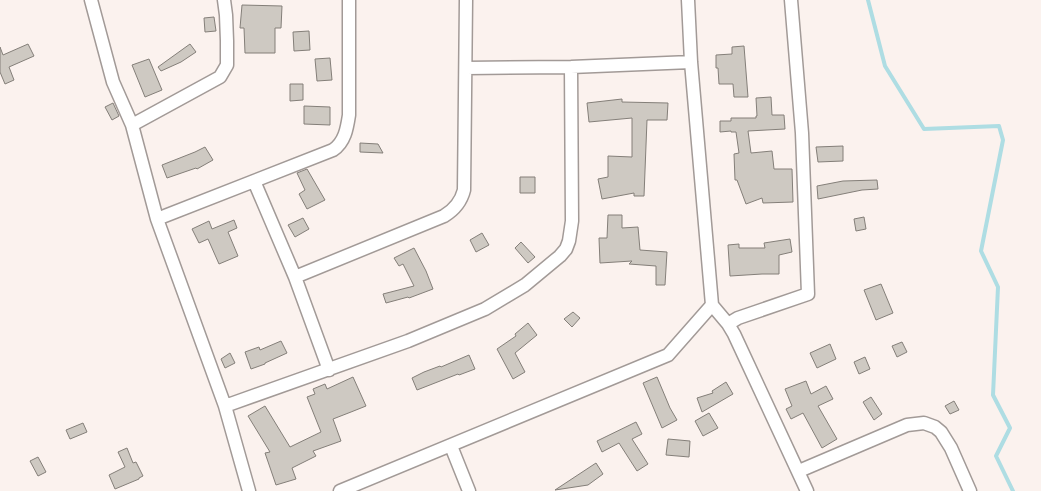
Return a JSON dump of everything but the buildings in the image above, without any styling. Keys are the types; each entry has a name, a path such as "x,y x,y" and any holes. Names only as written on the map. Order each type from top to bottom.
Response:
{"street":[{"path":"91,0 114,82 132,125 157,220 225,406 249,491"},
{"path":"132,125 220,77 226,65 227,41 224,0"},
{"path":"157,220 338,147 342,141 349,115 349,0"},
{"path":"295,276 444,216 456,207 464,190 466,0"},
{"path":"688,0 691,62 712,305 728,324 742,350 807,491"},
{"path":"728,324 738,318 808,294 802,133 791,0"},
{"path":"466,68 572,67 691,62"},
{"path":"225,406 408,341 485,309 525,284 560,256 566,249 569,241 572,221 572,67"},
{"path":"254,181 295,276 329,370"},
{"path":"340,491 668,355 712,305"},
{"path":"799,471 907,426 924,423 935,427 941,432 958,463 970,491"},
{"path":"451,446 470,491"}],"waterway":[{"path":"868,0 885,66 924,129 999,126 1003,140 981,251 998,287 993,395 1010,428 996,456 1013,491"}]}
